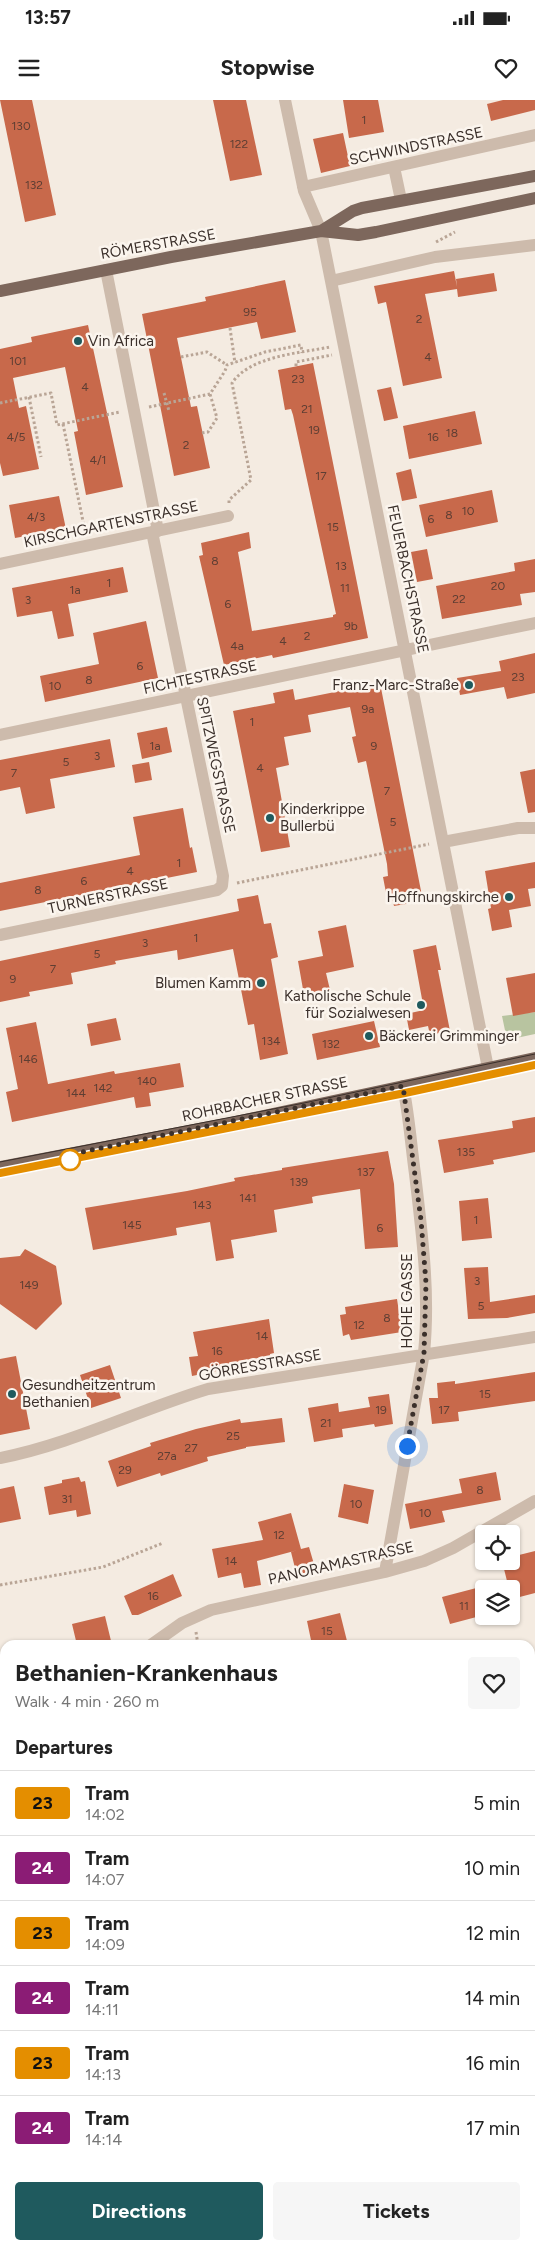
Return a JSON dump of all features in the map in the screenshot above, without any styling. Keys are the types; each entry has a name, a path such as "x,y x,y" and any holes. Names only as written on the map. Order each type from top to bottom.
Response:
{"main road":[{"name":"RÖMERSTRASSE","path":"321,231 353,211 401,200 535,176"},
{"name":"RÖMERSTRASSE","path":"0,291 321,231 358,235 367,234 535,198"},
{"name":"ROHRBACHER STRASSE","path":"0,1167 226,1124 535,1058"}],"street":[{"name":"FEUERBACHSTRASSE","path":"285,100 303,187 321,231 332,281 488,1068"},
{"name":"SCHWINDSTRASSE","path":"303,187 535,135"},
{"path":"394,167 401,200"},
{"path":"332,281 435,257 535,245"},
{"name":"SPITZWEGSTRASSE","path":"106,270 134,410 185,697 223,876 222,886"},
{"name":"KIRSCHGARTENSTRASSE","path":"0,564 228,516"},
{"path":"406,650 535,624"},
{"name":"FICHTESTRASSE","path":"0,735 406,650"},
{"path":"443,842 518,828 535,828"},
{"name":"TURNERSTRASSE","path":"0,935 217,890 222,886"},
{"name":"HOHE GASSE","path":"385,1572 424,1353 426,1283 421,1220 403,1086"},
{"name":"GÖRRESSTRASSE","path":"0,1458 49,1446 177,1398 208,1389 424,1353 535,1337"},
{"name":"PANORAMASTRASSE","path":"158,1640 182,1622 211,1610 385,1572 424,1561 453,1548 535,1501"}],"path":[{"path":"230,328 236,363"},
{"path":"181,357 207,352 227,365 265,352 301,345 302,353"},
{"path":"228,516 229,500 251,480 232,383 247,368 262,361 302,353 344,349"},
{"path":"296,366 296,362 344,349"},
{"path":"0,403 50,393 57,425 63,424 210,394 227,365"},
{"path":"164,393 169,412"},
{"path":"202,433 208,432 217,418 210,394"},
{"path":"30,397 41,458"},
{"path":"63,424 88,545"},
{"path":"222,886 443,842"},
{"path":"0,1586 103,1567 163,1543"}],"green space":[{"path":"535,1012 535,1034 507,1040 502,1016"}],"building":[{"path":"0,100 32,100 56,215 25,222"},
{"path":"213,100 246,100 262,175 230,181"},
{"path":"343,100 378,100 384,132 349,138"},
{"path":"503,100 535,100 535,110 491,121 487,104"},
{"path":"343,133 350,166 321,173 313,139"},
{"path":"454,271 457,287 456,279 494,273 497,291 458,297 457,289 425,294 442,378 403,386 386,302 378,304 374,286"},
{"path":"285,280 296,332 261,339 257,322 177,338 191,407 197,406 210,468 174,476 142,314 206,301 205,297"},
{"path":"88,325 123,487 86,495 74,432 78,431 65,367 13,378 19,408 26,406 39,469 3,476 0,463 0,349 32,342 31,337"},
{"path":"313,363 368,638 273,658 272,655 224,665 199,556 203,555 201,543 249,532 251,548 238,552 252,631 333,617 336,614 293,415 291,409 285,410 278,370"},
{"path":"391,387 398,418 384,421 377,390"},
{"path":"475,411 482,444 409,459 403,426"},
{"path":"411,469 417,498 402,501 396,473"},
{"path":"492,490 498,522 426,537 419,505"},
{"path":"59,496 66,529 15,538 9,505"},
{"path":"427,549 433,579 417,582 411,552"},
{"path":"535,559 535,592 520,594 522,605 442,619 436,586 515,571 514,563"},
{"path":"123,567 128,592 68,604 74,636 58,639 52,611 17,617 12,588"},
{"path":"146,621 158,678 45,702 40,676 99,664 93,633"},
{"path":"535,653 535,693 507,699 504,687 460,695 457,678 501,671 499,661"},
{"path":"380,683 423,901 394,906 392,897 387,898 383,877 388,876 387,864 366,761 358,763 352,737 356,736 350,707 308,715 311,732 284,737 289,765 276,768 290,847 261,852 233,711 275,703 273,693 293,689 295,700"},
{"path":"167,727 172,752 142,759 137,733"},
{"path":"110,739 115,767 50,779 55,808 26,814 20,787 0,791 0,760"},
{"path":"149,762 152,780 135,783 132,765"},
{"path":"535,769 535,812 528,813 520,772"},
{"path":"183,808 190,848 192,847 197,872 0,911 0,883 140,855 133,817"},
{"name":"Hoffnungskirche","path":"535,862 535,888 528,889 531,906 509,910 512,927 492,931 488,909 491,908 485,871"},
{"path":"258,895 264,924 271,923 278,957 271,959 288,1054 260,1060 254,1024 248,1025 233,949 178,960 177,950 115,961 116,964 71,973 73,984 29,992 30,996 0,1002 0,961 239,911 237,899"},
{"path":"346,925 354,967 326,973 330,990 304,995 298,961 323,956 318,931"},
{"path":"436,945 441,970 438,970 450,1031 430,1035 428,1026 409,1030 406,1014 424,1010 413,950"},
{"path":"535,973 535,1012 513,1016 506,978"},
{"path":"116,1018 121,1040 91,1046 87,1024"},
{"path":"374,1021 380,1047 317,1060 312,1034"},
{"path":"36,1022 48,1084 114,1071 115,1074 180,1063 184,1087 149,1093 151,1106 136,1108 134,1097 12,1122 6,1092 18,1089 6,1028"},
{"path":"535,1117 535,1152 493,1160 494,1164 444,1173 438,1140 513,1128 512,1121"},
{"path":"388,1151 394,1184 398,1247 365,1249 360,1189 316,1196 312,1197 313,1203 274,1210 277,1232 231,1240 234,1258 216,1261 210,1222 176,1228 177,1235 93,1250 85,1208 187,1191 235,1181 234,1178 282,1170 282,1168"},
{"path":"488,1198 492,1238 462,1241 459,1201"},
{"path":"25,1249 56,1266 62,1304 36,1330 0,1304 0,1258 20,1256"},
{"path":"488,1267 490,1302 535,1295 535,1313 507,1318 468,1319 464,1268"},
{"path":"397,1299 402,1332 351,1340 349,1334 343,1336 340,1315 346,1314 345,1307"},
{"path":"269,1319 274,1353 270,1354 270,1356 240,1361 241,1366 192,1376 189,1357 198,1356 193,1332"},
{"name":"Gesundheitzentrum Bethanien","path":"16,1356 30,1429 0,1435 0,1359"},
{"path":"110,1365 121,1398 91,1408 80,1375"},
{"path":"535,1372 535,1401 458,1412 459,1421 432,1424 429,1398 438,1398 437,1383 455,1381 455,1384"},
{"path":"389,1394 393,1424 375,1427 374,1424 342,1429 343,1437 314,1442 308,1408 338,1403 339,1412 370,1407 368,1397"},
{"path":"282,1418 285,1442 246,1447 207,1457 208,1461 161,1476 160,1473 117,1487 108,1461 151,1446 150,1443 196,1429 240,1419 241,1423"},
{"path":"496,1472 501,1500 442,1511 445,1522 410,1529 405,1504 462,1493 459,1479"},
{"path":"79,1477 81,1482 85,1481 91,1514 77,1517 76,1510 49,1515 44,1487 62,1483 62,1480"},
{"path":"344,1484 374,1490 368,1524 338,1517"},
{"path":"14,1486 21,1519 0,1523 0,1489"},
{"path":"291,1513 301,1549 309,1547 316,1571 297,1576 291,1552 298,1550 257,1561 261,1585 244,1588 241,1573 218,1578 212,1549 263,1540 258,1522"},
{"path":"535,1551 535,1593 520,1597 520,1580 507,1580 504,1570 520,1570 520,1555"},
{"path":"173,1574 182,1596 138,1615 132,1615 124,1596"},
{"path":"475,1588 475,1617 450,1624 442,1597"},
{"path":"340,1613 347,1640 311,1640 307,1621"},
{"path":"105,1616 111,1640 76,1640 72,1624"}],"tram line":[{"path":"0,1162 304,1103 535,1054"},
{"path":"0,1173 405,1093 535,1065"},
{"name":"23","path":"0,1173 405,1093 535,1065"}],"place":[{"name":"Vin Africa","path":"78,341"},
{"name":"Franz-Marc-Straße","path":"469,685"},
{"name":"Kinderkrippe Bullerbü","path":"270,818"},
{"name":"Hoffnungskirche","path":"509,897"},
{"name":"Blumen Kamm","path":"261,983"},
{"name":"Katholische Schule für Sozialwesen","path":"421,1005"},
{"name":"Bäckerei Grimminger","path":"369,1036"},
{"name":"Gesundheitzentrum Bethanien","path":"12,1394"}],"route":[{"path":"70,1160 72,1154 226,1124 403,1086 421,1220 426,1283 424,1353 407,1446"}]}
